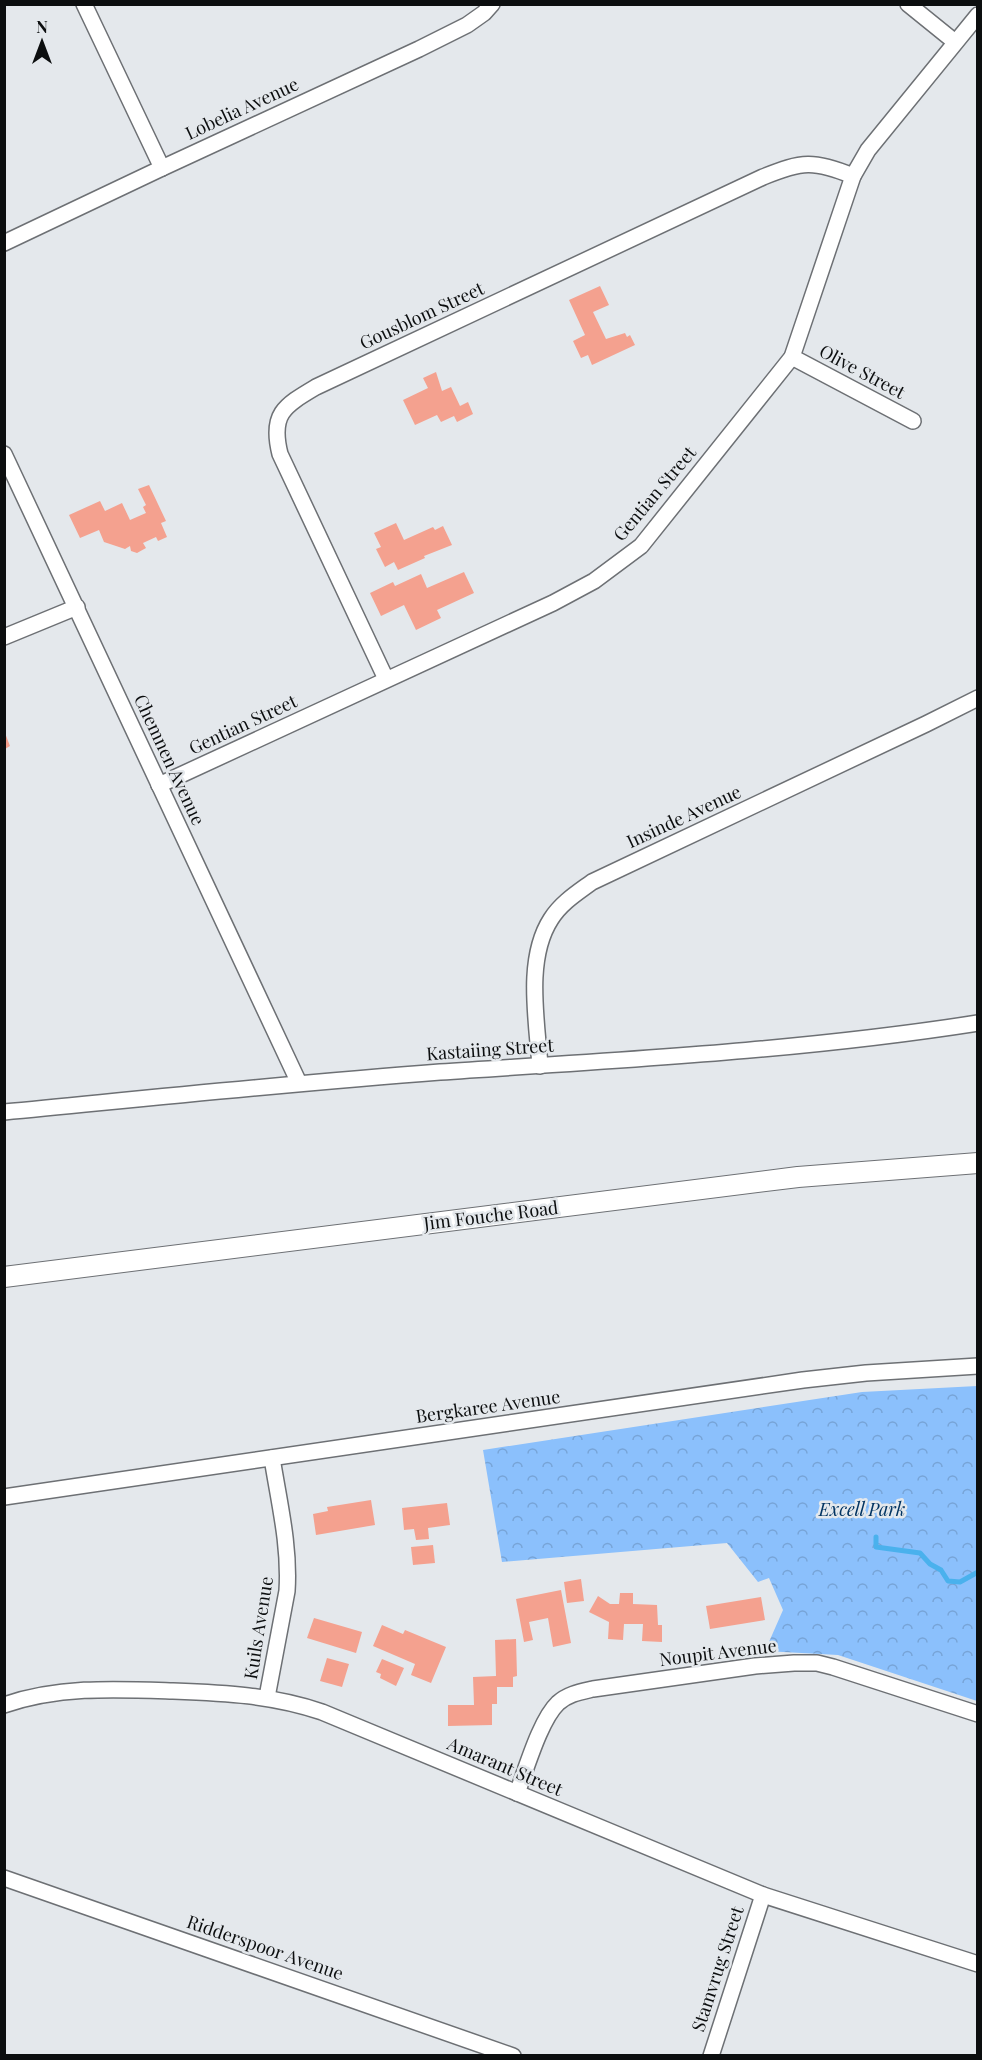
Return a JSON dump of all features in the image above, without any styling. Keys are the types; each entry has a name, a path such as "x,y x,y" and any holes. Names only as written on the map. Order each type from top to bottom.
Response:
{"street":[{"path":"84,4 162,168"},
{"name":"Lobelia Avenue","path":"4,243 419,49 467,25 484,14 492,4"},
{"path":"909,4 955,42"},
{"name":"Gentian Street","path":"159,785 553,603 594,581 641,546 792,357 853,176 868,150 978,15"},
{"name":"Gousblom Street","path":"386,679 280,454 276,426 280,415 290,403 316,387 763,177 794,165 808,164 821,165 853,176"},
{"name":"Olive Street","path":"792,357 913,421"},
{"name":"Chemnen Avenue","path":"4,454 299,1083"},
{"path":"4,637 77,607"},
{"name":"Insinde Avenue","path":"540,1066 535,980 537,957 542,935 551,919 570,897 592,882 978,698"},
{"name":"Kastaiing Street","path":"4,1112 299,1083 798,1046 898,1036 978,1023"},
{"name":"Jim Fouche Road","path":"4,1277 798,1177 978,1163"},
{"name":"Bergkaree Avenue","path":"4,1497 804,1380 866,1373 978,1366"},
{"name":"Kuils Avenue","path":"267,1697 287,1591 288,1574 285,1539 272,1458"},
{"name":"Noupit Avenue","path":"517,1793 539,1736 553,1709 573,1694 593,1689 755,1666 817,1663 978,1714"},
{"name":"Amarant Street","path":"4,1705 47,1693 82,1690 216,1693 267,1697 322,1712 763,1894 978,1964"},
{"name":"Ridderspoor Avenue","path":"4,1878 513,2055"},
{"name":"Stamvrug Street","path":"711,2055 763,1894"}],"green space":[{"name":"Excell Park","path":"977,1386 977,1701 838,1655 765,1651 783,1610 769,1578 758,1582 727,1543 502,1562 483,1450 862,1392"}],"building":[{"path":"600,286 609,305 593,312 606,339 625,333 627,337 630,335 635,345 592,365 588,355 581,358 573,341 585,335 569,300"},
{"path":"436,372 442,391 451,387 460,406 468,402 473,414 457,422 454,416 441,422 437,415 415,425 403,400 428,388 423,378"},
{"path":"149,485 166,521 161,523 167,537 158,541 156,537 143,543 146,548 137,553 131,551 130,546 125,549 104,542 99,530 80,538 69,515 100,501 105,511 122,503 130,520 146,513 143,507 146,505 138,489"},
{"path":"396,523 404,540 433,527 435,530 443,526 452,545 398,570 394,562 385,567 376,549 381,547 374,533"},
{"path":"464,572 474,593 437,610 441,618 416,630 404,605 381,616 370,593 393,582 395,586 421,574 427,588"},
{"path":"5,733 10,746 5,749"},
{"path":"371,1500 375,1525 316,1535 313,1514 328,1511 327,1507"},
{"path":"447,1503 450,1525 428,1528 429,1539 416,1540 414,1529 404,1530 402,1508"},
{"path":"433,1545 435,1563 413,1565 411,1547"},
{"path":"581,1579 584,1601 567,1603 564,1582"},
{"path":"561,1590 571,1643 553,1647 548,1618 529,1622 533,1640 524,1642 516,1599"},
{"path":"620,1593 633,1593 633,1604 657,1605 658,1625 662,1625 662,1642 642,1641 643,1624 624,1624 623,1640 608,1639 609,1622 589,1612 598,1596 610,1604 619,1604"},
{"path":"761,1597 765,1620 710,1629 706,1606"},
{"path":"314,1618 362,1632 356,1653 307,1638"},
{"path":"382,1625 403,1634 405,1630 446,1647 431,1683 411,1675 415,1664 373,1646"},
{"path":"516,1639 517,1676 513,1677 513,1687 497,1687 497,1704 492,1704 492,1725 448,1726 448,1705 474,1705 473,1677 496,1676 495,1640"},
{"path":"327,1658 349,1664 342,1687 320,1681"},
{"path":"382,1659 404,1668 396,1686 380,1678 381,1674 376,1672"}],"waterway":[{"path":"876,1537 876,1547 920,1553 930,1564 941,1570 948,1581 960,1582 978,1572"}]}
